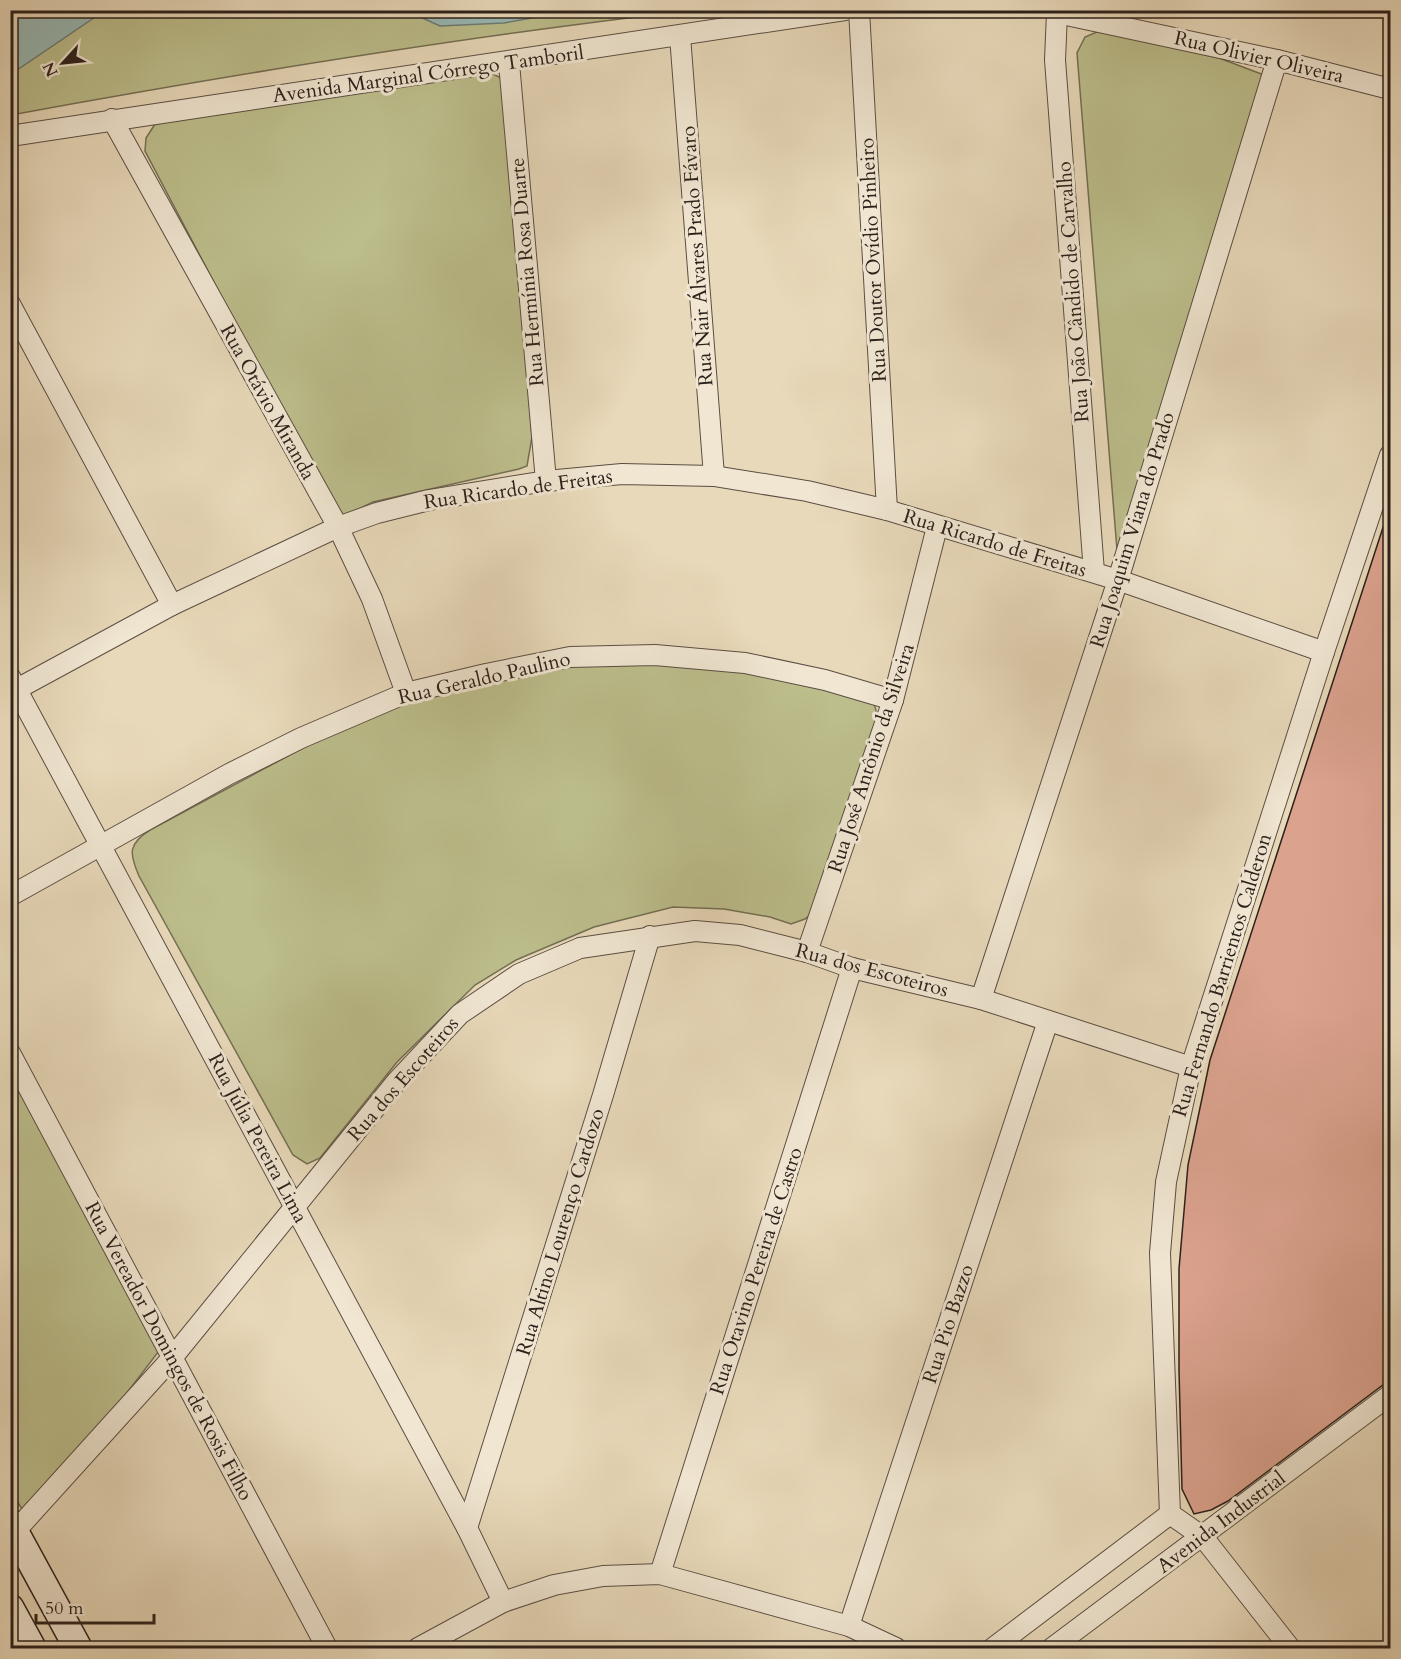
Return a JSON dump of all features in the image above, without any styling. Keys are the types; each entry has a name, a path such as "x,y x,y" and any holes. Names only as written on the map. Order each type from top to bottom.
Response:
{"street":[{"name":"Avenida Marginal Córrego Tamboril","path":"10,136 112,119 509,63 845,10"},
{"name":"Rua Doutor Ovídio Pinheiro","path":"859,10 887,510"},
{"name":"Rua Olivier Oliveira","path":"1056,11 1277,60 1390,88"},
{"name":"Rua João Cândido de Carvalho","path":"1056,11 1055,60 1094,572"},
{"name":"Rua Nair Álvares Prado Fávaro","path":"680,36 714,476"},
{"name":"Rua Joaquim Viana do Prado","path":"981,999 1118,580 1277,60"},
{"name":"Rua Hermínia Rosa Duarte","path":"509,63 546,481"},
{"name":"Rua Otávio Miranda","path":"112,119 338,527 372,599 406,693"},
{"path":"10,304 172,605"},
{"name":"Rua Fernando Barrientos Calderon","path":"1170,1514 1160,1253 1166,1182 1191,1066 1390,455"},
{"name":"Rua Ricardo de Freitas","path":"14,683 338,527 377,513 429,500 546,481 622,474 714,476 807,491 887,510 937,527 1094,572 1324,652"},
{"name":"Rua José Antônio da Silveira","path":"807,952 893,700 937,527"},
{"name":"Rua Geraldo Paulino","path":"10,896 239,769 301,738 406,693 570,657 655,655 745,663 825,680 893,700"},
{"name":"Rua Júlia Pereira Lima","path":"14,683 467,1528 502,1602"},
{"name":"Rua dos Escoteiros","path":"12,1531 172,1358 397,1081 460,1014 519,974 580,948 695,931 740,935 807,952 852,968 981,999 1191,1066"},
{"name":"Rua Altino Lourenço Cardozo","path":"467,1528 603,1095 650,936"},
{"name":"Rua Otavino Pereira de Castro","path":"660,1574 852,968"},
{"name":"Rua Pio Bazzo","path":"849,1626 1048,1021"},
{"name":"Rua Vereador Domingos de Rosis Filho","path":"10,1053 327,1648"},
{"name":"Avenida Industrial","path":"1052,1648 1390,1395"},
{"path":"1170,1514 1203,1537 1290,1648"},
{"name":"Avenida Industrial","path":"993,1648 1170,1514"},
{"path":"12,1531 78,1648"},
{"path":"418,1648 502,1602 554,1585 603,1576 660,1574 849,1626 897,1648"},
{"path":"10,1608 32,1648"}],"green space":[{"path":"11,11 687,11 517,32 348,57 11,115"},
{"path":"1099,31 1219,58 1264,75 1117,550 1077,53 1085,37"},
{"path":"489,72 505,80 532,437 527,466 373,502 344,516 323,490 145,151 146,138 155,124"},
{"path":"571,660 744,663 873,701 876,710 875,725 812,913 805,919 791,924 770,917 724,909 673,907 594,927 516,960 475,985 397,1062 320,1158 307,1164 293,1155 139,876 132,855 134,845 150,830 344,726 410,699"},
{"path":"10,1048 165,1343 104,1423 23,1511 10,1489"}],"water":[{"path":"10,11 104,11 17,70 11,71"},
{"path":"407,11 571,11 504,23 440,26"}],"building":[{"path":"1388,512 1390,512 1390,1383 1383,1385 1228,1501 1211,1510 1194,1514 1182,1489 1179,1370 1179,1269 1188,1165 1210,1060"}]}
